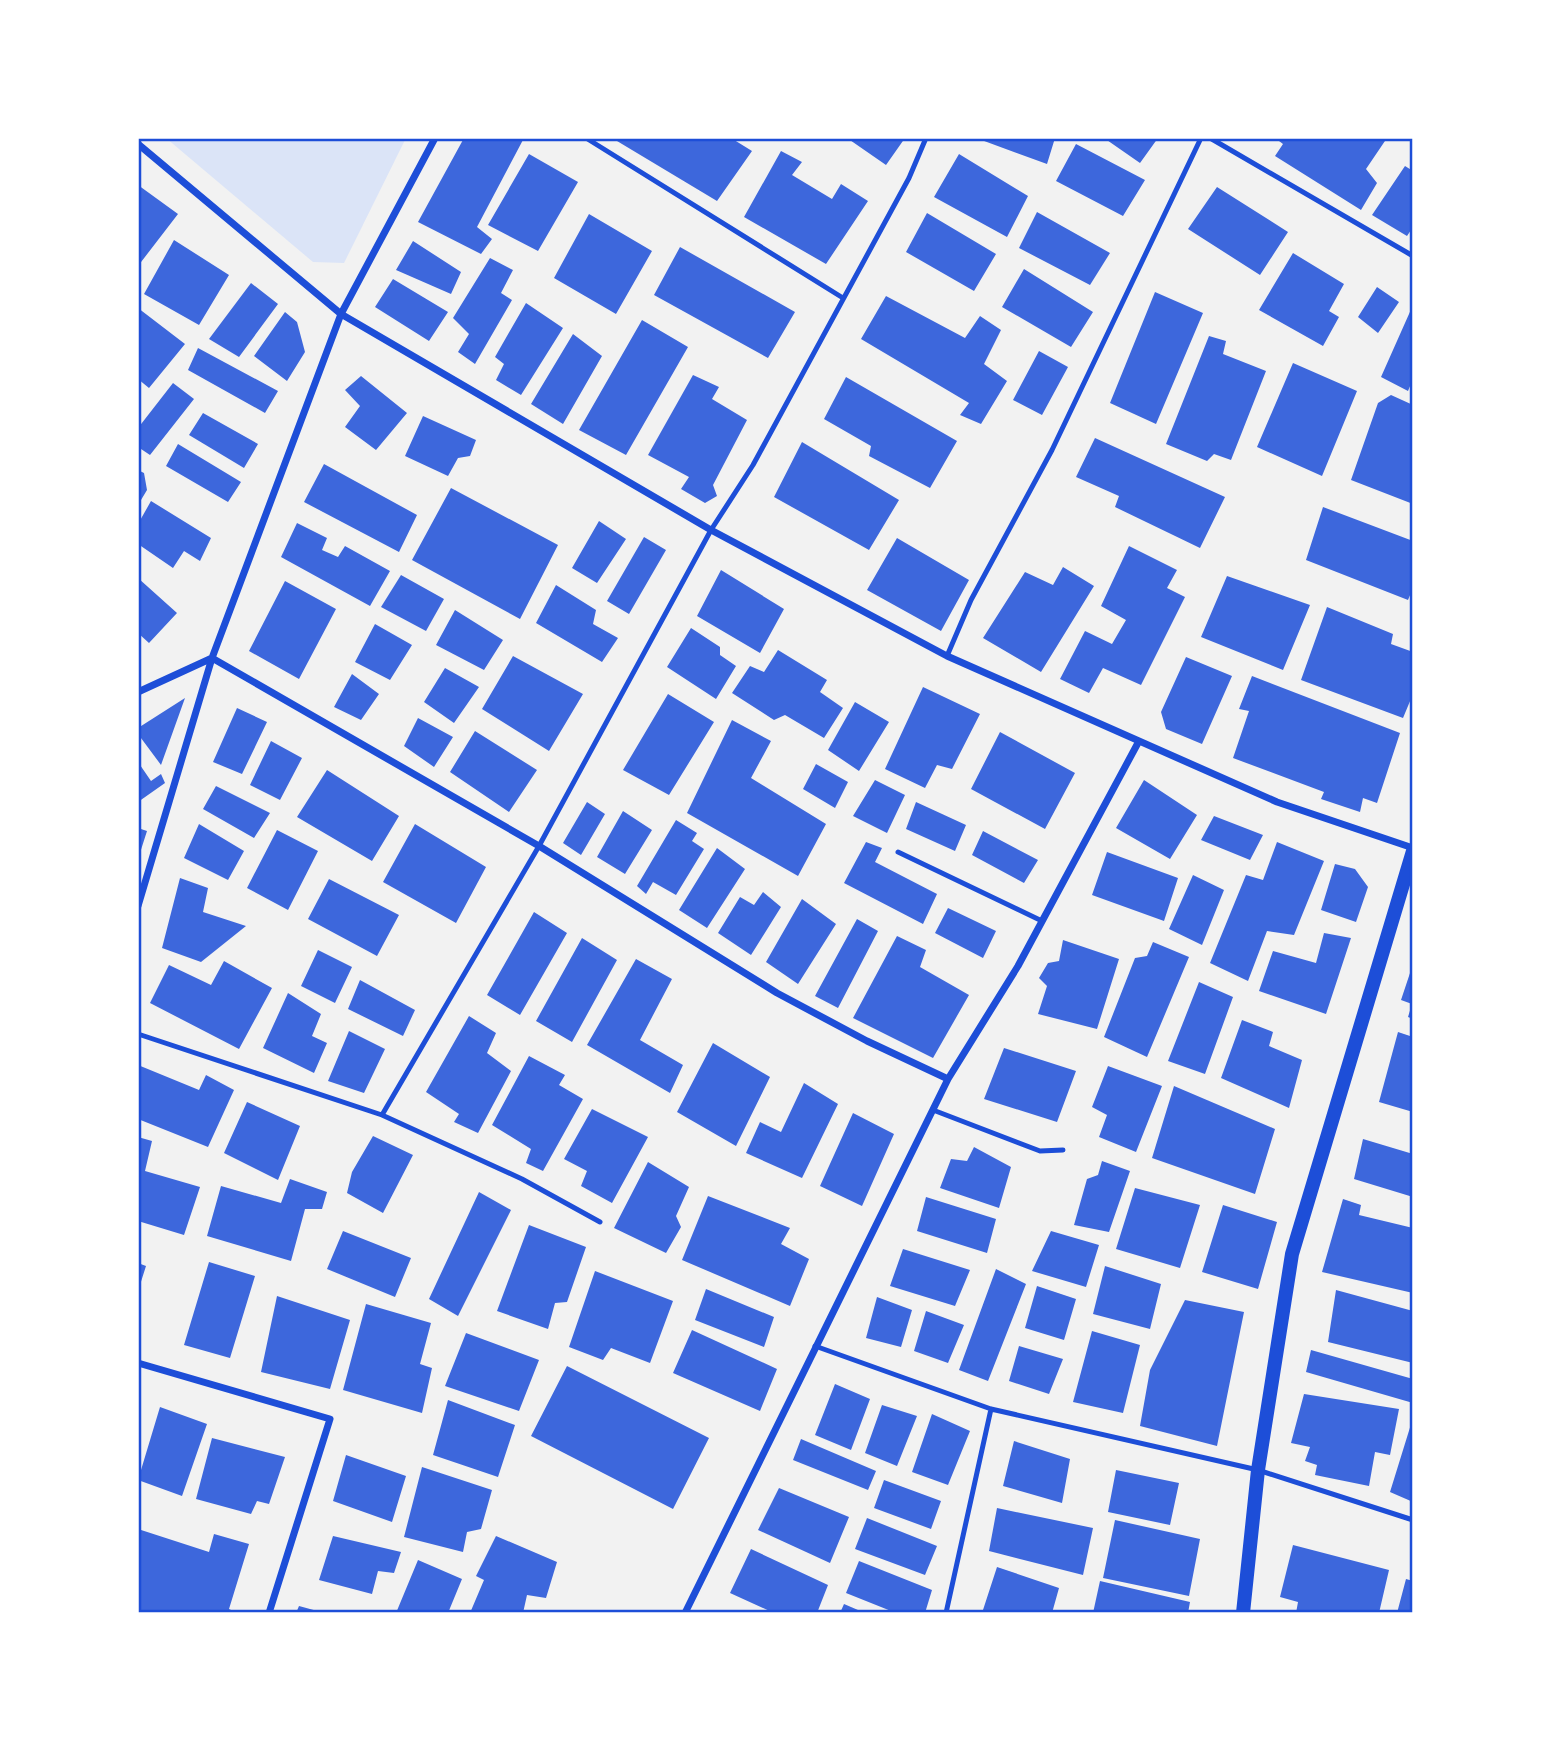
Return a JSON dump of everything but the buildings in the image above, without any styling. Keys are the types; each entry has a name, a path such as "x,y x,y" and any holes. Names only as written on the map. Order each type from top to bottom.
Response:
{"main road":[{"path":"1243,1613 1258,1470 1292,1254 1413,849"}],"street":[{"path":"138,906 212,658 341,314 435,138"},
{"path":"138,144 341,314 711,530 947,656 1277,802 1413,849"},
{"path":"138,692 212,658"},
{"path":"212,658 539,846 777,993 948,1080"},
{"path":"685,1613 948,1080 1042,921 1139,741"},
{"path":"138,1363 330,1419 269,1613"}],"lane":[{"path":"586,138 843,298"},
{"path":"382,1115 539,846 711,530 753,465 909,178 926,138"},
{"path":"947,656 971,600 1052,450 1201,138"},
{"path":"1210,138 1413,256"},
{"path":"898,852 1042,921"},
{"path":"138,1034 382,1115 522,1178 600,1222"},
{"path":"933,1110 1040,1151 1063,1150"},
{"path":"815,1346 991,1409 1258,1470 1413,1520"},
{"path":"946,1613 991,1409"}],"shaded area":[{"path":"166,138 406,138 344,263 313,262"}]}
